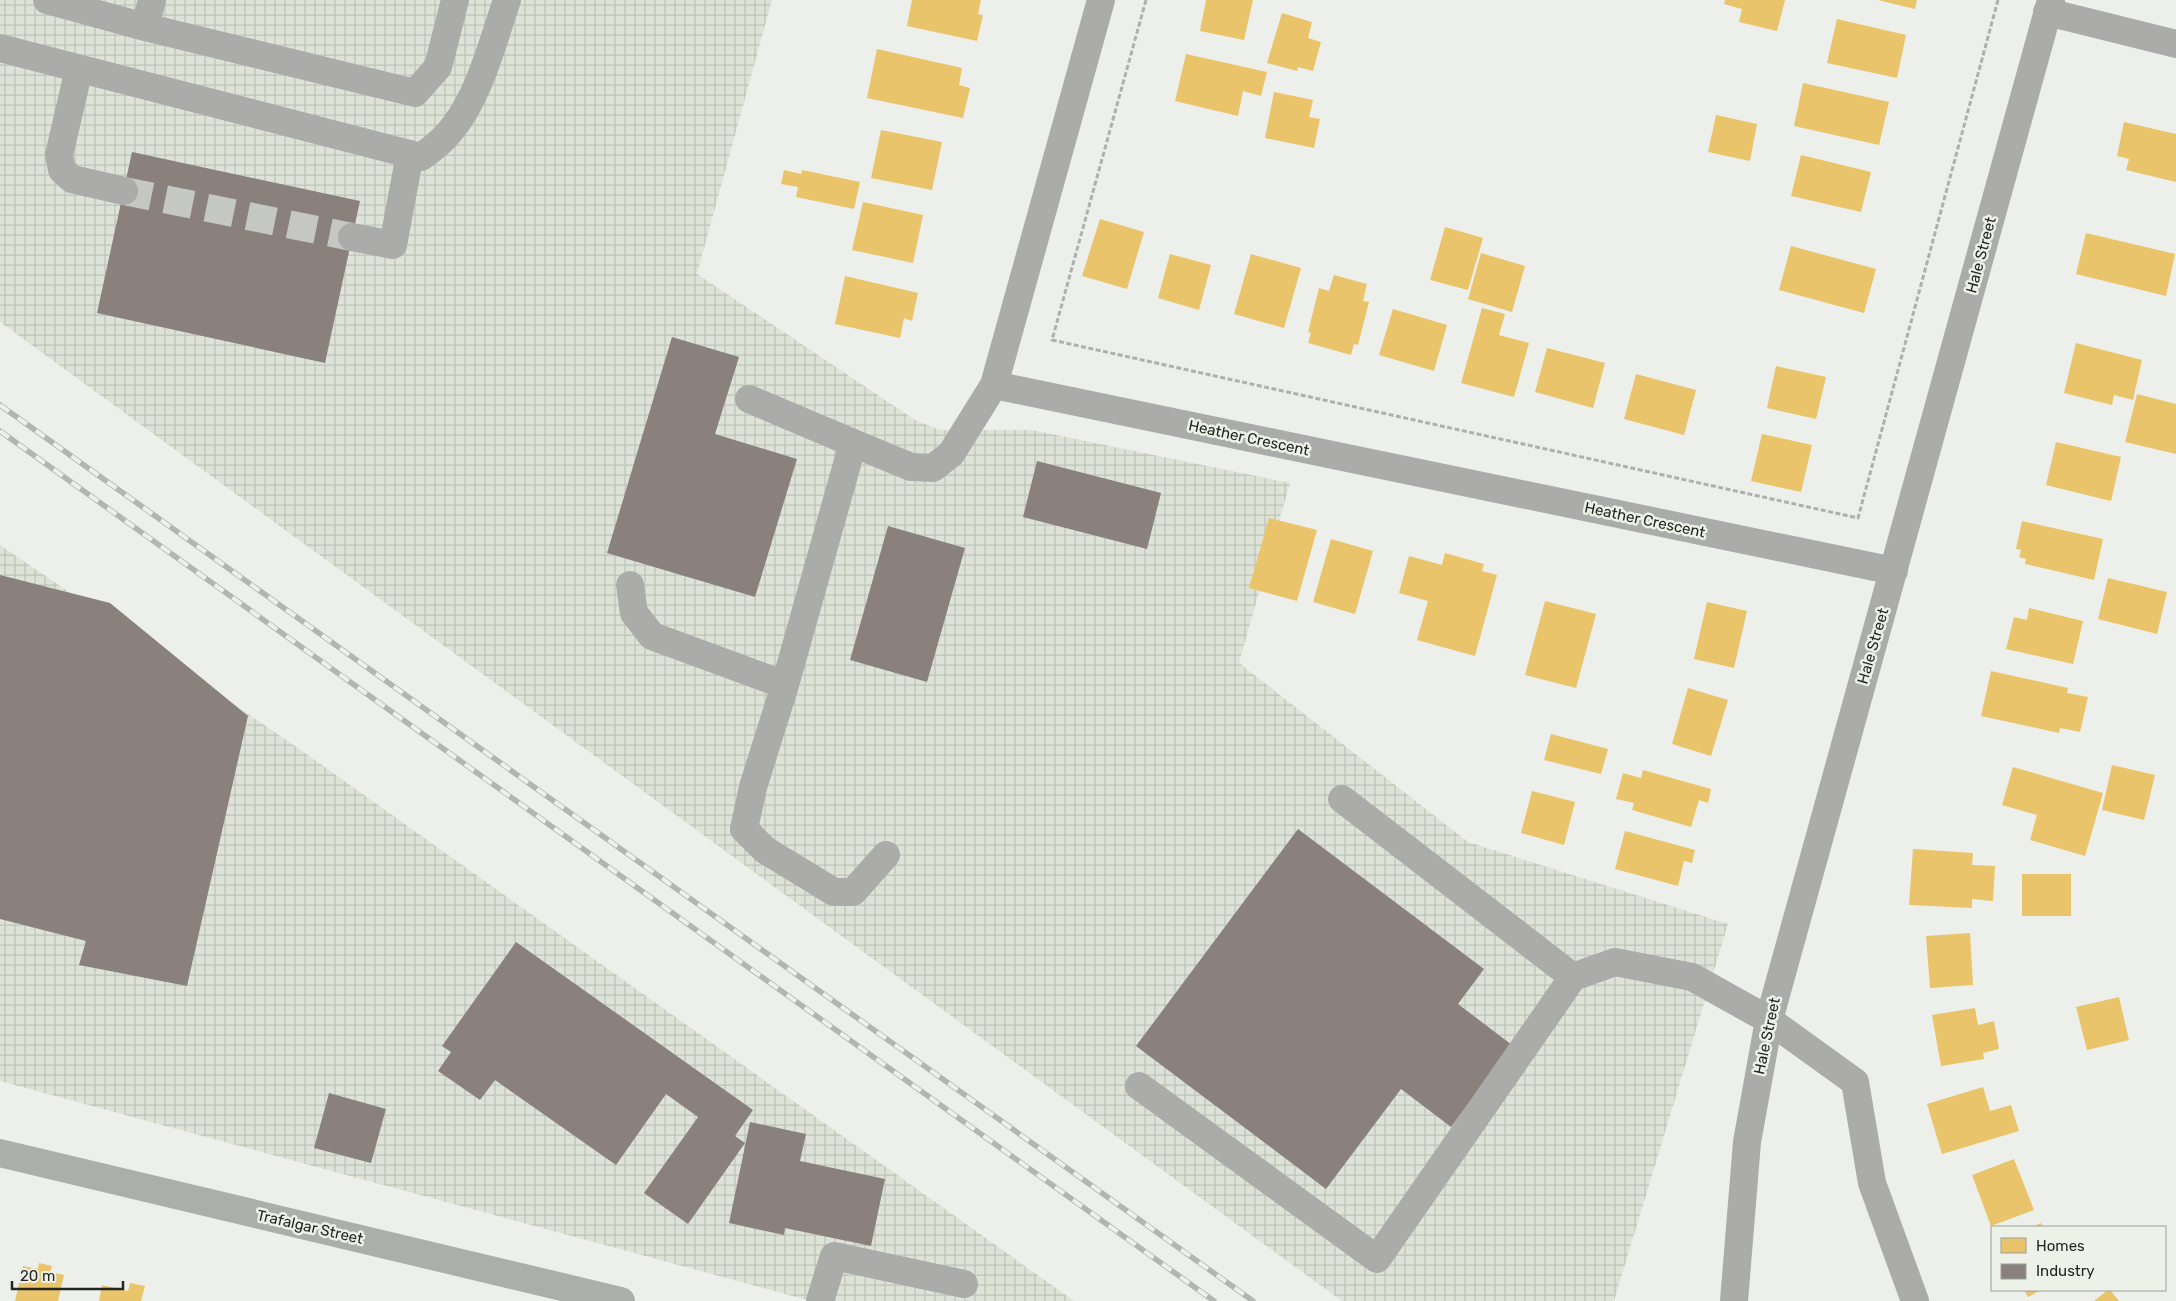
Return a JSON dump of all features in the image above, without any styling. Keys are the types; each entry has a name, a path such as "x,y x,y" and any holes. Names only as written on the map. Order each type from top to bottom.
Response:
{"main road":[{"name":"Trafalgar Street","path":"0,1153 621,1301"}],"street":[{"path":"47,0 145,27 415,93 438,67 455,0"},
{"path":"145,27 152,0"},
{"path":"0,48 421,157 443,139 461,116 478,82 507,0"},
{"path":"749,399 911,467 933,468 950,454 994,385 1101,0"},
{"path":"2049,6 2176,44"},
{"name":"Hale Street","path":"1735,1300 1747,1142 1769,1020 2049,6"},
{"path":"79,69 59,155 62,170 72,179 124,191"},
{"path":"352,237 393,245 410,154"},
{"name":"Heather Crescent","path":"994,385 1894,571"},
{"path":"853,443 786,685 753,787 744,829 765,850 834,892 853,892 886,855"},
{"path":"630,585 634,613 652,636 786,685"},
{"path":"1342,799 1573,977"},
{"path":"1139,1086 1376,1259 1573,977 1615,962 1692,977 1769,1020 1855,1082 1872,1183 1915,1301"},
{"path":"820,1301 834,1256 964,1284"}],"path":[{"path":"1146,0 1052,340 1858,518 1998,0"}],"shaded area":[{"path":"0,0 772,0 697,274 915,420 940,430 1032,430 1290,483 1239,663 1468,842 1728,924 1614,1301 1342,1301 0,322"},
{"path":"0,545 298,748 1074,1301 811,1301 0,1081"}],"building: Homes":[{"path":"912,0 981,0 978,14 983,15 977,41 907,26"},
{"path":"1206,0 1253,0 1244,40 1200,31"},
{"path":"1725,0 1785,0 1777,31 1739,22 1742,9 1724,4"},
{"path":"1878,0 1917,0 1915,9"},
{"path":"1282,13 1312,22 1308,38 1321,42 1313,71 1298,67 1297,71 1267,63"},
{"path":"1837,19 1906,35 1897,78 1827,63"},
{"path":"877,49 962,68 959,85 970,88 963,118 867,98"},
{"path":"1186,54 1267,72 1261,96 1243,91 1238,116 1175,101"},
{"path":"1803,83 1889,102 1879,145 1794,126"},
{"path":"1274,92 1313,100 1309,117 1320,119 1314,148 1265,138"},
{"path":"1716,115 1757,124 1750,161 1708,152"},
{"path":"2124,122 2176,134 2176,182 2126,170 2129,159 2117,156"},
{"path":"881,130 942,142 932,190 871,178"},
{"path":"1801,155 1871,172 1861,212 1791,196"},
{"path":"784,170 801,174 802,170 860,182 854,209 796,197 798,187 781,184"},
{"path":"863,202 923,215 913,263 852,250"},
{"path":"1100,219 1144,232 1127,289 1082,276"},
{"path":"1445,227 1483,238 1468,290 1430,280"},
{"path":"2086,233 2175,254 2166,296 2076,274"},
{"path":"1791,246 1876,269 1864,313 1779,290"},
{"path":"1481,253 1525,266 1512,312 1468,299"},
{"path":"1170,254 1211,265 1199,310 1158,298"},
{"path":"1251,254 1301,268 1284,328 1234,314"},
{"path":"1334,275 1367,284 1363,301 1369,302 1358,345 1354,344 1351,355 1308,343 1311,333 1308,332 1319,288 1329,291"},
{"path":"845,276 918,293 912,321 904,318 900,338 835,324"},
{"path":"1482,308 1505,314 1499,335 1529,343 1514,397 1461,383"},
{"path":"1393,309 1447,325 1434,371 1379,355"},
{"path":"2076,343 2142,360 2133,400 2114,395 2112,405 2064,393"},
{"path":"1547,348 1605,363 1593,408 1535,392"},
{"path":"1776,366 1826,377 1816,419 1767,408"},
{"path":"1636,374 1696,390 1684,435 1624,419"},
{"path":"2137,394 2176,404 2176,454 2125,442"},
{"path":"1762,434 1812,445 1801,492 1751,481"},
{"path":"2056,442 2121,457 2111,501 2046,485"},
{"path":"1269,518 1317,530 1297,601 1249,588"},
{"path":"2022,521 2103,539 2094,580 2025,564 2026,559 2019,557 2021,550 2016,549"},
{"path":"1331,539 1373,551 1355,614 1313,602"},
{"path":"1445,553 1484,564 1482,571 1497,575 1475,656 1417,640 1428,601 1399,593 1409,556 1442,565"},
{"path":"2108,578 2167,592 2157,634 2098,619"},
{"path":"1545,601 1596,614 1576,688 1525,675"},
{"path":"1707,602 1747,611 1734,668 1694,659"},
{"path":"2029,608 2083,621 2073,664 2006,649 2014,617 2027,620"},
{"path":"1991,671 2068,688 2067,693 2088,697 2080,732 2060,728 2059,733 1981,716"},
{"path":"1688,688 1728,700 1711,756 1672,744"},
{"path":"1551,734 1608,749 1601,774 1544,760"},
{"path":"2112,765 2155,775 2144,820 2102,810"},
{"path":"2013,767 2103,793 2085,856 2030,840 2037,815 2002,805"},
{"path":"1643,770 1711,789 1708,803 1699,800 1691,827 1632,810 1634,803 1616,799 1623,773 1641,778"},
{"path":"1532,791 1575,802 1564,845 1521,833"},
{"path":"1625,831 1695,850 1692,863 1684,861 1678,886 1615,869"},
{"path":"1913,849 1973,853 1972,865 1995,866 1993,901 1972,899 1972,908 1909,905"},
{"path":"2022,874 2071,874 2071,916 2022,916"},
{"path":"1970,933 1973,985 1930,988 1926,936"},
{"path":"2119,997 2129,1040 2087,1050 2076,1007"},
{"path":"1975,1008 1978,1025 1994,1021 1999,1049 1983,1053 1984,1059 1941,1066 1932,1015"},
{"path":"1983,1087 1990,1111 2011,1105 2019,1131 1942,1154 1927,1104"},
{"path":"2014,1159 2034,1210 1991,1226 1972,1175"},
{"path":"39,1263 52,1266 50,1272 64,1275 58,1301 15,1301 23,1266 38,1269"},
{"path":"130,1283 145,1286 141,1301 99,1301 102,1285 128,1291"},
{"path":"2025,1291 2039,1291 2028,1297"},
{"path":"2107,1291 2111,1291 2119,1301 2094,1301"}],"building: Industry":[{"path":"132,152 360,201 325,363 97,313"},
{"path":"672,337 739,357 715,434 797,459 755,597 607,553"},
{"path":"1037,461 1161,493 1147,549 1023,517"},
{"path":"888,526 965,548 927,682 850,660"},
{"path":"0,575 110,603 248,716 187,986 79,965 86,941 0,919"},
{"path":"1298,829 1484,969 1458,1004 1512,1045 1451,1127 1401,1089 1326,1189 1136,1046"},
{"path":"516,942 753,1110 735,1136 745,1143 688,1224 644,1193 698,1117 666,1094 616,1165 495,1080 480,1100 438,1071 451,1052 442,1046"},
{"path":"329,1093 386,1109 371,1163 314,1148"},
{"path":"750,1122 806,1134 800,1161 885,1179 871,1246 785,1228 784,1235 729,1223"}],"tunnel":[{"path":"124,191 352,237"}],"railway":[{"path":"0,405 1253,1301"},
{"path":"0,431 1214,1301"}]}
